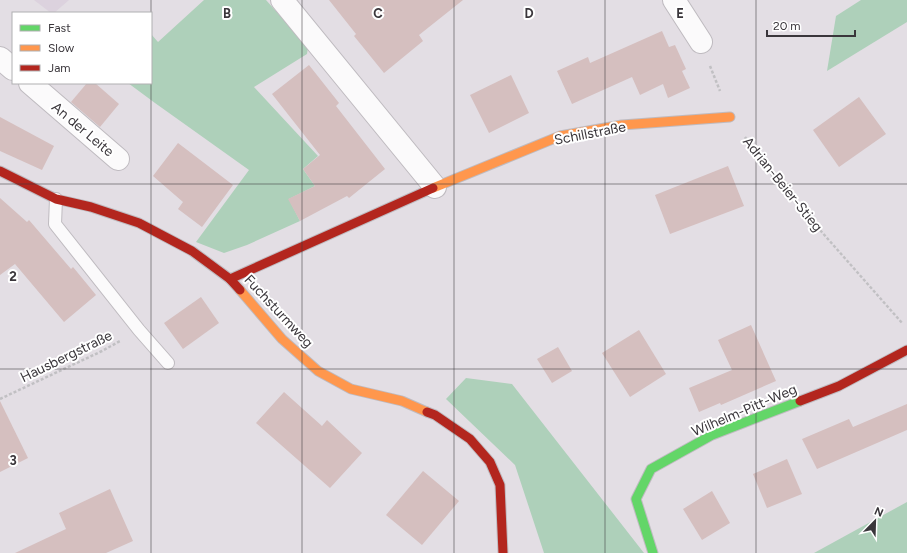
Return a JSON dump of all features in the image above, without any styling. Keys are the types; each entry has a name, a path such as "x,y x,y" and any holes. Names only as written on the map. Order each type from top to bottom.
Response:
{"street":[{"path":"282,0 435,186"},
{"path":"674,0 701,42"},
{"path":"0,58 12,68"},
{"name":"An der Leite","path":"31,84 118,158"},
{"name":"Schillstraße","path":"230,279 435,186 560,136 622,125 730,117"},
{"name":"Fuchsturmweg","path":"0,171 56,199 91,207 139,223 192,251 230,279 282,339 318,371 351,389 402,401 435,415 470,439 490,462 500,485 503,553"},
{"name":"Wilhelm-Pitt-Weg","path":"653,553 636,499 652,469 712,435 839,386 907,350"}],"lane":[{"path":"56,199 55,224 139,330 168,363"}],"path":[{"name":"Adrian-Beier-Stieg","path":"701,42 730,117 774,178 907,329"},
{"name":"Hausbergstraße","path":"0,399 102,351 139,330"}],"shaded area":[{"path":"34,0 69,0 55,12 50,12"}],"green space":[{"path":"204,0 266,0 308,47 307,54 254,87 318,156 303,169 315,186 289,199 300,221 247,245 224,253 196,242 249,170 129,84 152,84 152,35 158,42"},
{"path":"861,0 907,0 907,22 827,71 836,16"},
{"path":"466,378 512,384 644,553 544,553 515,465 446,399"},
{"path":"907,502 907,553 814,553"}],"building":[{"path":"329,0 463,0 419,35 423,41 384,73 354,36 356,34"},
{"path":"662,31 669,47 675,45 686,69 682,71 690,88 668,98 663,84 640,95 632,77 572,104 557,71 588,57 590,63"},
{"path":"309,65 339,103 336,106 385,169 349,198 347,196 300,221 288,199 315,186 303,169 320,155 272,94"},
{"path":"511,75 529,113 489,133 470,95"},
{"path":"86,84 96,84 119,104 100,127 71,102"},
{"path":"859,97 886,134 839,167 813,130"},
{"path":"0,117 54,146 42,170 0,151"},
{"path":"178,143 233,185 202,227 178,209 183,202 153,176"},
{"path":"728,166 744,206 670,234 655,195"},
{"path":"0,198 27,222 29,220 71,269 73,267 96,295 64,322 15,264 0,275"},
{"path":"201,297 219,323 183,349 164,323"},
{"path":"751,325 776,381 721,405 720,403 699,412 689,388 732,370 718,340"},
{"path":"639,330 666,374 630,397 602,353"},
{"path":"558,347 572,371 552,383 537,359"},
{"path":"284,392 322,426 327,420 362,453 330,488 256,423"},
{"path":"0,401 28,458 0,472"},
{"path":"907,404 907,430 817,469 802,439 849,419 853,427"},
{"path":"787,459 802,494 767,508 753,474"},
{"path":"423,471 459,501 422,545 386,515"},
{"path":"110,489 133,541 106,553 15,553 66,529 59,513"},
{"path":"712,491 730,523 702,540 683,509"}],"traffic: fast":[{"path":"653,553 636,499 651,469 712,435 800,401"}],"traffic: slow":[{"path":"433,188 560,136 622,125 730,117"},
{"path":"240,290 282,339 318,371 351,389 402,401 427,412"}],"traffic: jam":[{"path":"0,171 56,199 91,207 139,223 192,251 230,279 240,290"},
{"path":"230,279 433,188"},
{"path":"800,401 839,386 907,350"},
{"path":"427,412 435,415 470,439 490,462 500,485 503,553"}]}
